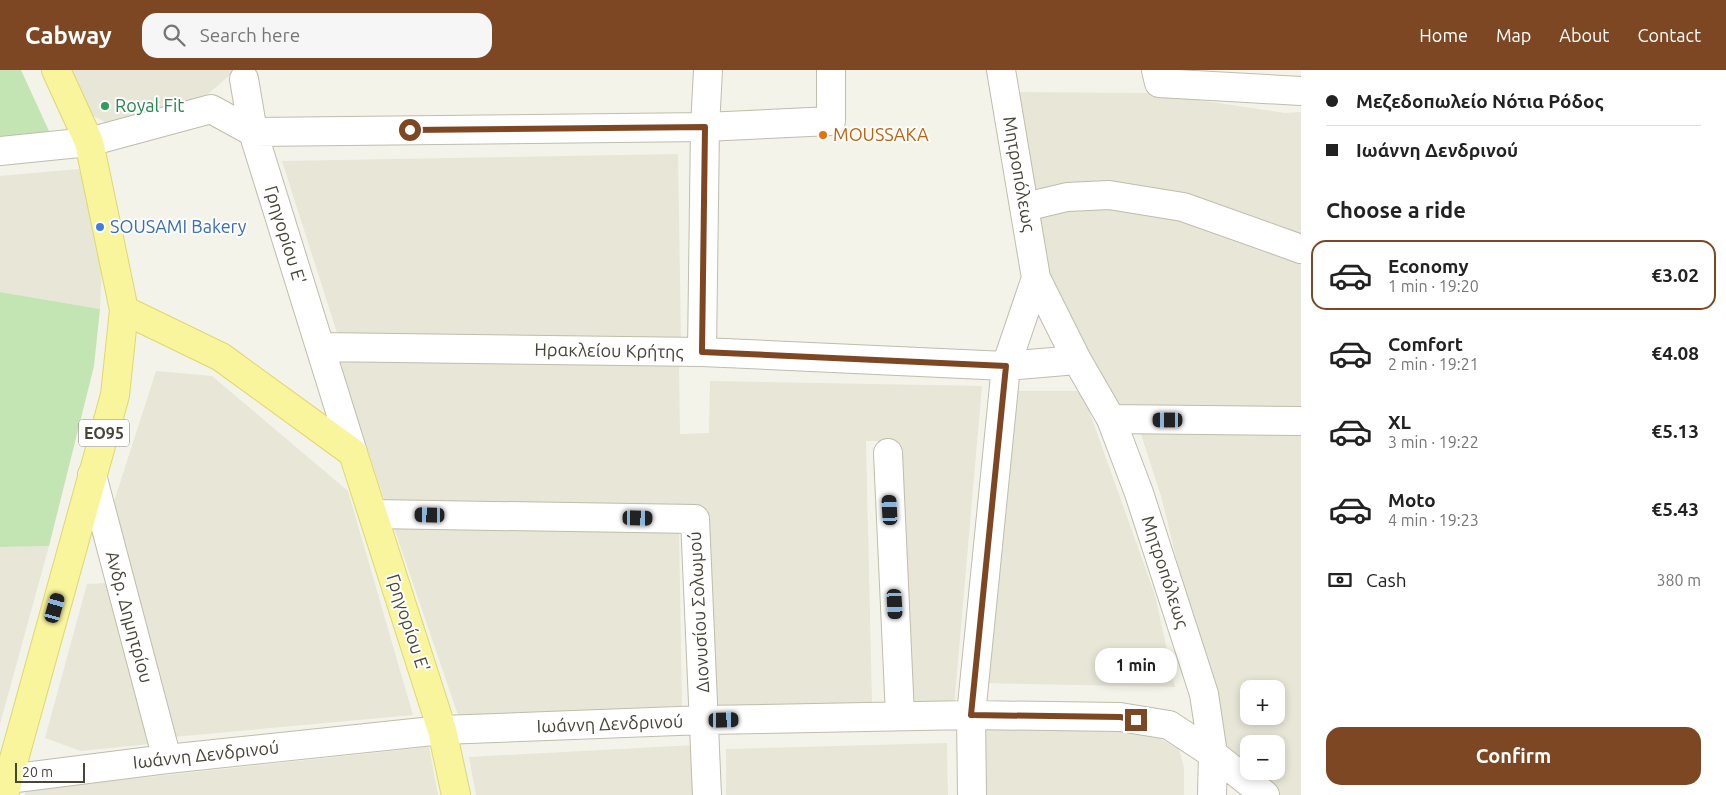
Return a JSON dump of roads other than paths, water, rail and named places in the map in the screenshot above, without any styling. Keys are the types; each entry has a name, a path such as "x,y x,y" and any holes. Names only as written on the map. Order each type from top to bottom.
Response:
{"main road":[{"name":"ΕΟ95","path":"4,785 115,395 124,310 89,142 56,70"},
{"path":"124,310 221,357 353,453"},
{"name":"Γρηγορίου Ε'","path":"353,453 442,730 456,795"}],"street":[{"path":"702,352 705,127 708,70"},
{"path":"211,109 253,132 705,127 831,121 831,70"},
{"name":"Μητροπόλεως","path":"1001,70 1036,278 1111,419 1139,492 1204,694 1213,754 1212,795"},
{"path":"0,151 89,142 211,109 244,74"},
{"name":"Γρηγορίου Ε'","path":"244,74 253,132 353,453"},
{"path":"1157,76 1301,91"},
{"path":"1025,207 1067,197 1108,195 1182,207 1301,249"},
{"path":"972,795 971,715 1006,366 1036,278"},
{"name":"Ηρακλείου Κρήτης","path":"320,347 702,352 1006,366 1078,360"},
{"path":"1111,419 1301,421"},
{"path":"888,453 900,716"},
{"name":"Ανδρ. Δημητρίου","path":"92,475 167,759"},
{"name":"Διονυσίου Σολωμού","path":"373,514 695,519 707,795"},
{"name":"Ιωάννη Δενδρινού","path":"4,785 167,759 442,730 704,720 971,715 1120,717 1169,725 1213,754 1265,795"}],"place":[{"name":"Royal Fit","path":"105,106"},
{"name":"MOUSSAKA","path":"823,135"},
{"name":"SOUSAMI Bakery","path":"100,227"}]}
